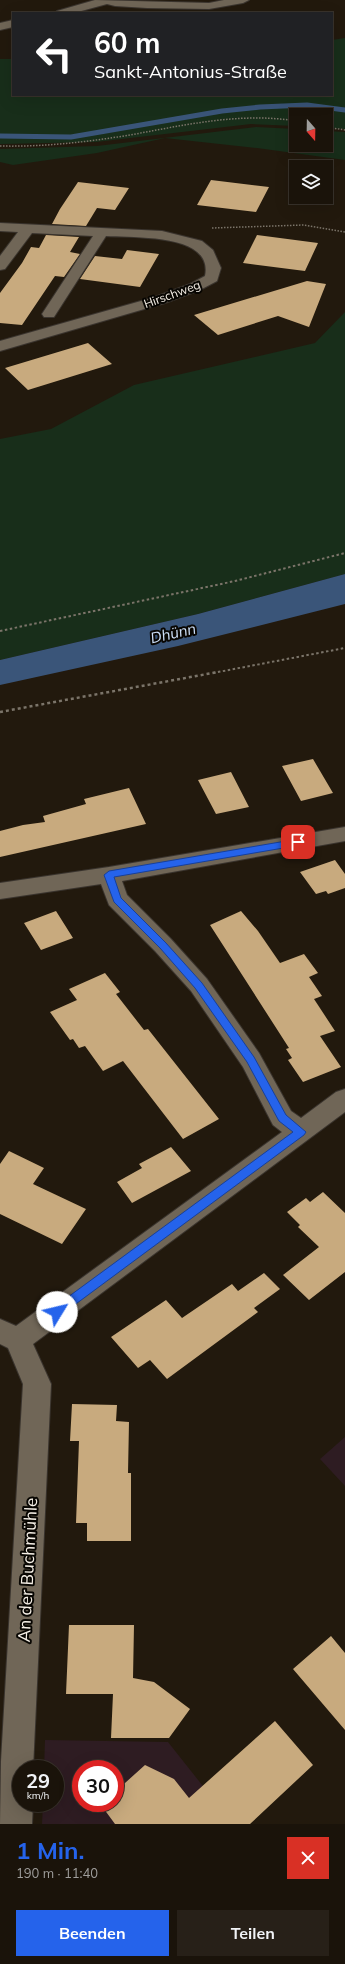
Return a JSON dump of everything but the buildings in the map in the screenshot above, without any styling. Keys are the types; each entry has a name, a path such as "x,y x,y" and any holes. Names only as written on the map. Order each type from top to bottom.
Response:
{"street":[{"path":"65,12 107,0 115,3 147,5 209,6 243,0"},
{"path":"0,26 12,23"},
{"name":"Hirschweg","path":"0,227 162,235 197,244 208,253 214,268 212,278 195,287 160,300 0,346"},
{"path":"0,266 28,228"},
{"path":"49,314 103,231"},
{"path":"0,891 109,875 345,834"},
{"path":"109,875 117,899 199,985 251,1060 282,1118 300,1132"},
{"path":"9,1336 345,1099"},
{"name":"An der Buchmühle","path":"9,1336 37,1384 9,1763 16,1824"}],"path":[{"path":"0,146 21,147 79,143 208,121 244,118 289,121"},
{"path":"333,128 345,130"},
{"path":"162,235 198,228 304,224 345,232"},
{"path":"0,631 235,581 345,553"},
{"path":"0,712 345,648"}],"shaded area":[{"path":"345,1437 345,1486 320,1459"},
{"path":"45,1740 168,1742 233,1824 42,1824 43,1812 64,1812 64,1760 44,1760"}],"green space":[{"path":"345,38 345,129 333,128 333,108 289,108 289,126 251,124 96,142 0,144 0,59 12,59 12,96 333,96 333,40"},
{"path":"256,127 289,129 289,152 333,152 333,131 345,132 345,160 257,148 165,138 97,153 13,165 0,162 0,149 97,146"},
{"path":"345,312 345,574 198,614 0,660 0,439 51,429 134,385 315,343"}],"water":[{"name":"Dhünn","path":"345,574 345,604 178,646 0,685 0,660 198,614"}],"waterway":[{"path":"0,136 71,137 222,111 260,107 307,105 345,110"}],"route":[{"path":"57,1312 300,1132 282,1118 251,1060 199,985 117,899 109,875 298,842"}]}
